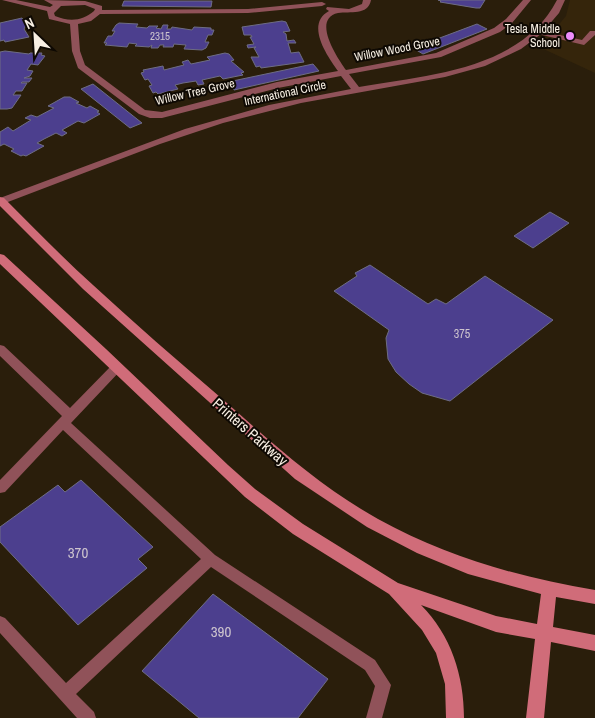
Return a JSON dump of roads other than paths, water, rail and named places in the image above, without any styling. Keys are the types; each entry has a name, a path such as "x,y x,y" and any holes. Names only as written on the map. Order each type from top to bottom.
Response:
{"main road":[{"name":"Printers Parkway","path":"0,201 87,286 300,475 372,523 422,548 468,567 549,589 595,597"},
{"path":"0,258 250,493 298,530 394,588 496,624 595,644"},
{"path":"394,588 431,629 444,652 452,678 456,704 455,718"},
{"path":"535,718 542,634 549,589"}],"street":[{"path":"0,5 2,0"},
{"path":"6,0 51,10 60,4 74,0 91,2 98,8 98,12"},
{"path":"48,0 60,4"},
{"path":"357,90 323,40 322,25 326,16 337,11 358,10 366,5 367,0"},
{"name":"Willow Wood Grove","path":"344,72 420,60 453,50 497,30 509,21 527,0"},
{"name":"International Circle","path":"0,201 186,131 253,112 357,90 435,77 467,69 498,57 541,32 552,19 561,0"},
{"path":"51,10 52,17 58,20 74,22 90,18 98,12 248,11 322,2 337,11"},
{"name":"Willow Tree Grove","path":"74,22 76,51 81,66 142,112 150,115 162,115 277,85 344,72"}],"lane":[{"path":"541,32 587,44 593,34"},
{"path":"0,349 66,420 210,559 370,665 383,685 374,718"},
{"path":"0,488 117,366"},
{"path":"66,694 210,559"},
{"path":"0,623 88,718"}],"place":[{"name":"Tesla Middle School","path":"570,36"}]}
